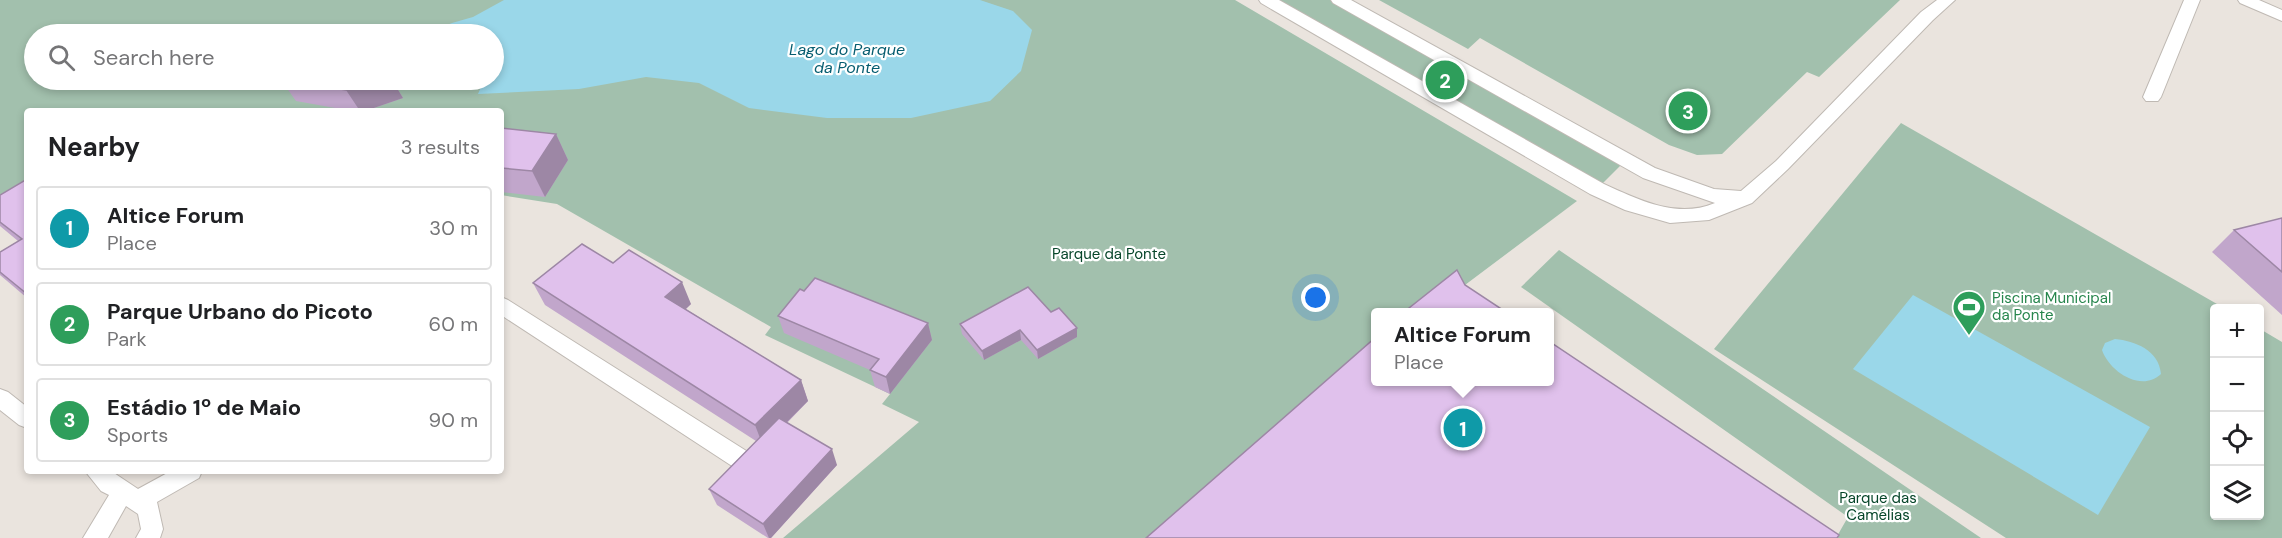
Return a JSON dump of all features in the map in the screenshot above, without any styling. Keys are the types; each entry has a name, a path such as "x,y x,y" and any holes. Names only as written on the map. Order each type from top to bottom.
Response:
{"lane":[{"path":"1267,0 1597,189 1632,205 1670,216 1709,213 1745,198 1782,165 1927,16 1947,0"},
{"path":"1339,0 1649,173 1713,196 1745,198"},
{"path":"2152,97 2192,0"},
{"path":"2246,0 2282,16"},
{"path":"504,307 740,459"},
{"path":"0,398 24,417"},
{"path":"99,474 109,484 148,508 152,529 148,538"},
{"path":"95,538 130,496 184,474"}],"green space":[{"name":"Parque da Ponte","path":"0,0 1235,0 1577,201 1434,308 1371,308 1371,362 1177,538 783,538 919,422 882,404 890,394 765,335 771,327 557,204 504,195 504,108 24,108 24,205 0,218"},
{"path":"1267,0 1339,0 1625,161 1597,189"},
{"path":"1379,0 1900,0 1819,77 1807,72 1722,154 1697,155 1669,145 1480,38 1468,49"},
{"name":"Piscina Municipal da Ponte","path":"1901,123 2217,304 2210,304 2210,520 2264,520 2264,331 2282,342 2282,538 2006,538 1714,349"},
{"name":"Parque das Camélias","path":"1559,250 1981,538 1836,538 1848,517 1554,310 1554,308 1521,287"}],"water":[{"name":"Lago do Parque da Ponte","path":"504,0 980,0 1013,11 1032,30 1021,71 990,101 911,118 827,118 749,108 699,83 646,77 579,89 478,94 480,90 504,90 504,24 450,24 473,17"},
{"path":"1913,295 2150,427 2098,515 1853,369"},
{"path":"2115,339 2145,348 2156,359 2161,374 2144,381 2135,380 2118,372 2102,350 2105,343"}],"building":[{"path":"504,128 556,134 532,171 504,168"},
{"path":"24,181 24,292 0,272 0,252 22,239 0,222 0,195"},
{"path":"2282,218 2282,272 2234,230"},
{"path":"582,244 613,263 629,250 682,282 665,297 801,380 755,425 533,283"},
{"path":"1457,270 1465,285 1500,308 1409,308"},
{"path":"815,278 928,323 886,377 870,370 879,359 778,316 800,289 804,291"},
{"path":"1028,287 1051,312 1059,308 1077,328 1037,350 1020,330 982,351 960,324"},
{"path":"1371,341 1371,386 1554,386 1554,345 1839,535 1837,538 1146,538"},
{"path":"779,418 832,449 763,524 709,489"}],"place":[{"name":"Parque Urbano do Picoto","path":"1445,80"},
{"name":"Estádio 1º de Maio","path":"1688,111"},
{"name":"Piscina Municipal da Ponte","path":"1969,336"},
{"name":"Altice Forum","path":"1463,428"}]}
